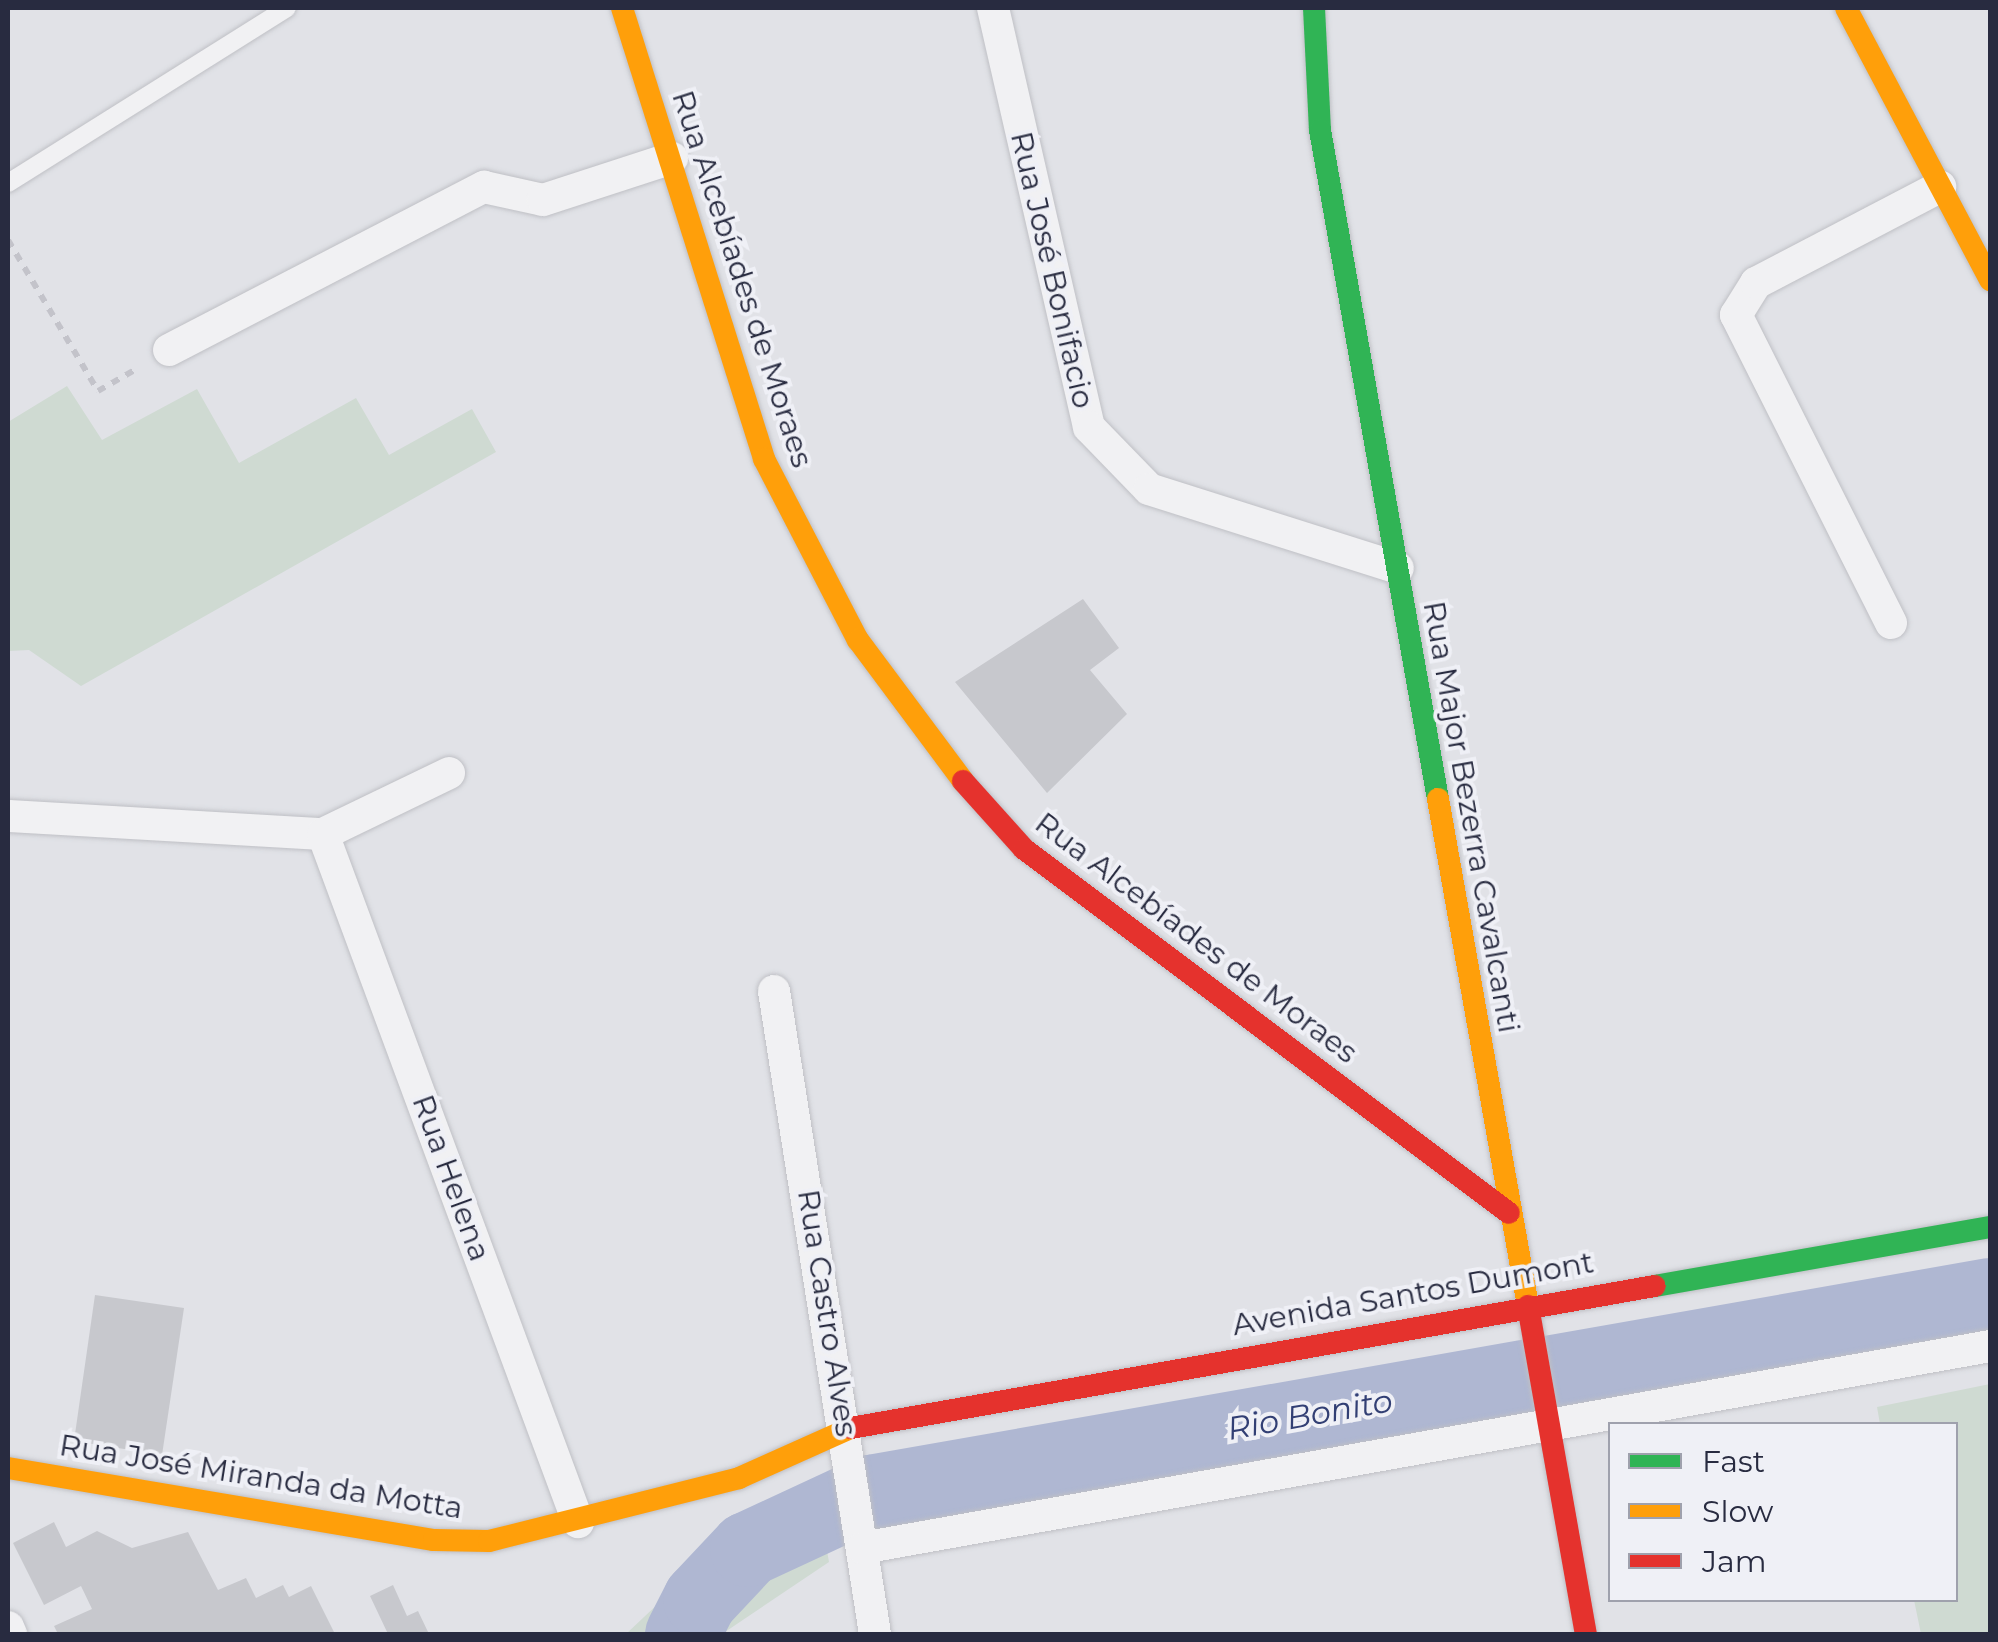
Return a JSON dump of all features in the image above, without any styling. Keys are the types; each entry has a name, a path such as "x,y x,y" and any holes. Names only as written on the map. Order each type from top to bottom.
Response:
{"street":[{"name":"Rua Alcebíades de Moraes","path":"622,8 764,459 858,640 938,753 1024,849 1509,1213"},
{"name":"Rua José Bonifacio","path":"993,8 1089,427 1149,489 1398,568"},
{"name":"Rua Major Bezerra Cavalcanti","path":"1314,8 1320,130 1586,1634"},
{"path":"1846,8 1990,280"},
{"path":"170,350 484,187 543,200 672,158"},
{"path":"1891,623 1738,334 1736,315 1756,282 1940,188"},
{"path":"8,816 323,834 449,773"},
{"name":"Rua Helena","path":"323,834 578,1522"},
{"name":"Rua Castro Alves","path":"774,992 848,1437 875,1634"},
{"name":"Avenida Santos Dumont","path":"848,1437 1526,1302 1990,1227"},
{"path":"862,1548 1990,1346"},
{"path":"739,1478 848,1437"},
{"name":"Rua José Miranda da Motta","path":"8,1468 434,1540 490,1541 578,1522 739,1478"},
{"path":"8,1627 11,1634"}],"lane":[{"path":"8,183 288,8"}],"path":[{"path":"8,240 98,391 170,350"}],"shaded area":[{"path":"67,386 102,440 197,389 239,463 356,398 389,455 472,409 496,452 81,686 29,650 8,651 8,422"},
{"path":"1990,1384 1990,1634 1921,1634 1914,1602 1958,1602 1958,1422 1880,1422 1877,1407"},
{"path":"817,1494 829,1562 722,1634 626,1634 734,1532 729,1517"}],"building":[{"path":"1083,599 1119,648 1090,670 1127,714 1047,793 955,682"},
{"path":"95,1295 184,1308 162,1455 74,1441"},
{"path":"54,1522 66,1547 97,1531 132,1548 188,1532 218,1590 246,1578 256,1598 283,1585 289,1597 311,1586 335,1634 58,1634 54,1626 92,1609 81,1586 44,1605 13,1543"},
{"path":"393,1585 407,1616 418,1611 429,1634 388,1634 370,1596"}],"waterway":[{"name":"Rio Bonito","path":"682,1634 700,1599 747,1549 870,1492 1990,1295"}],"traffic: fast":[{"path":"1314,8 1320,130 1438,799"},
{"path":"1655,1286 1990,1227"}],"traffic: slow":[{"path":"622,8 764,459 858,640 963,781"},
{"path":"1846,8 1990,280"},
{"path":"1438,799 1528,1306"},
{"path":"8,1468 434,1540 489,1541 739,1478 851,1428"}],"traffic: jam":[{"path":"963,781 1024,849 1509,1213"},
{"path":"851,1428 1655,1286"},
{"path":"1528,1306 1586,1634"}]}
